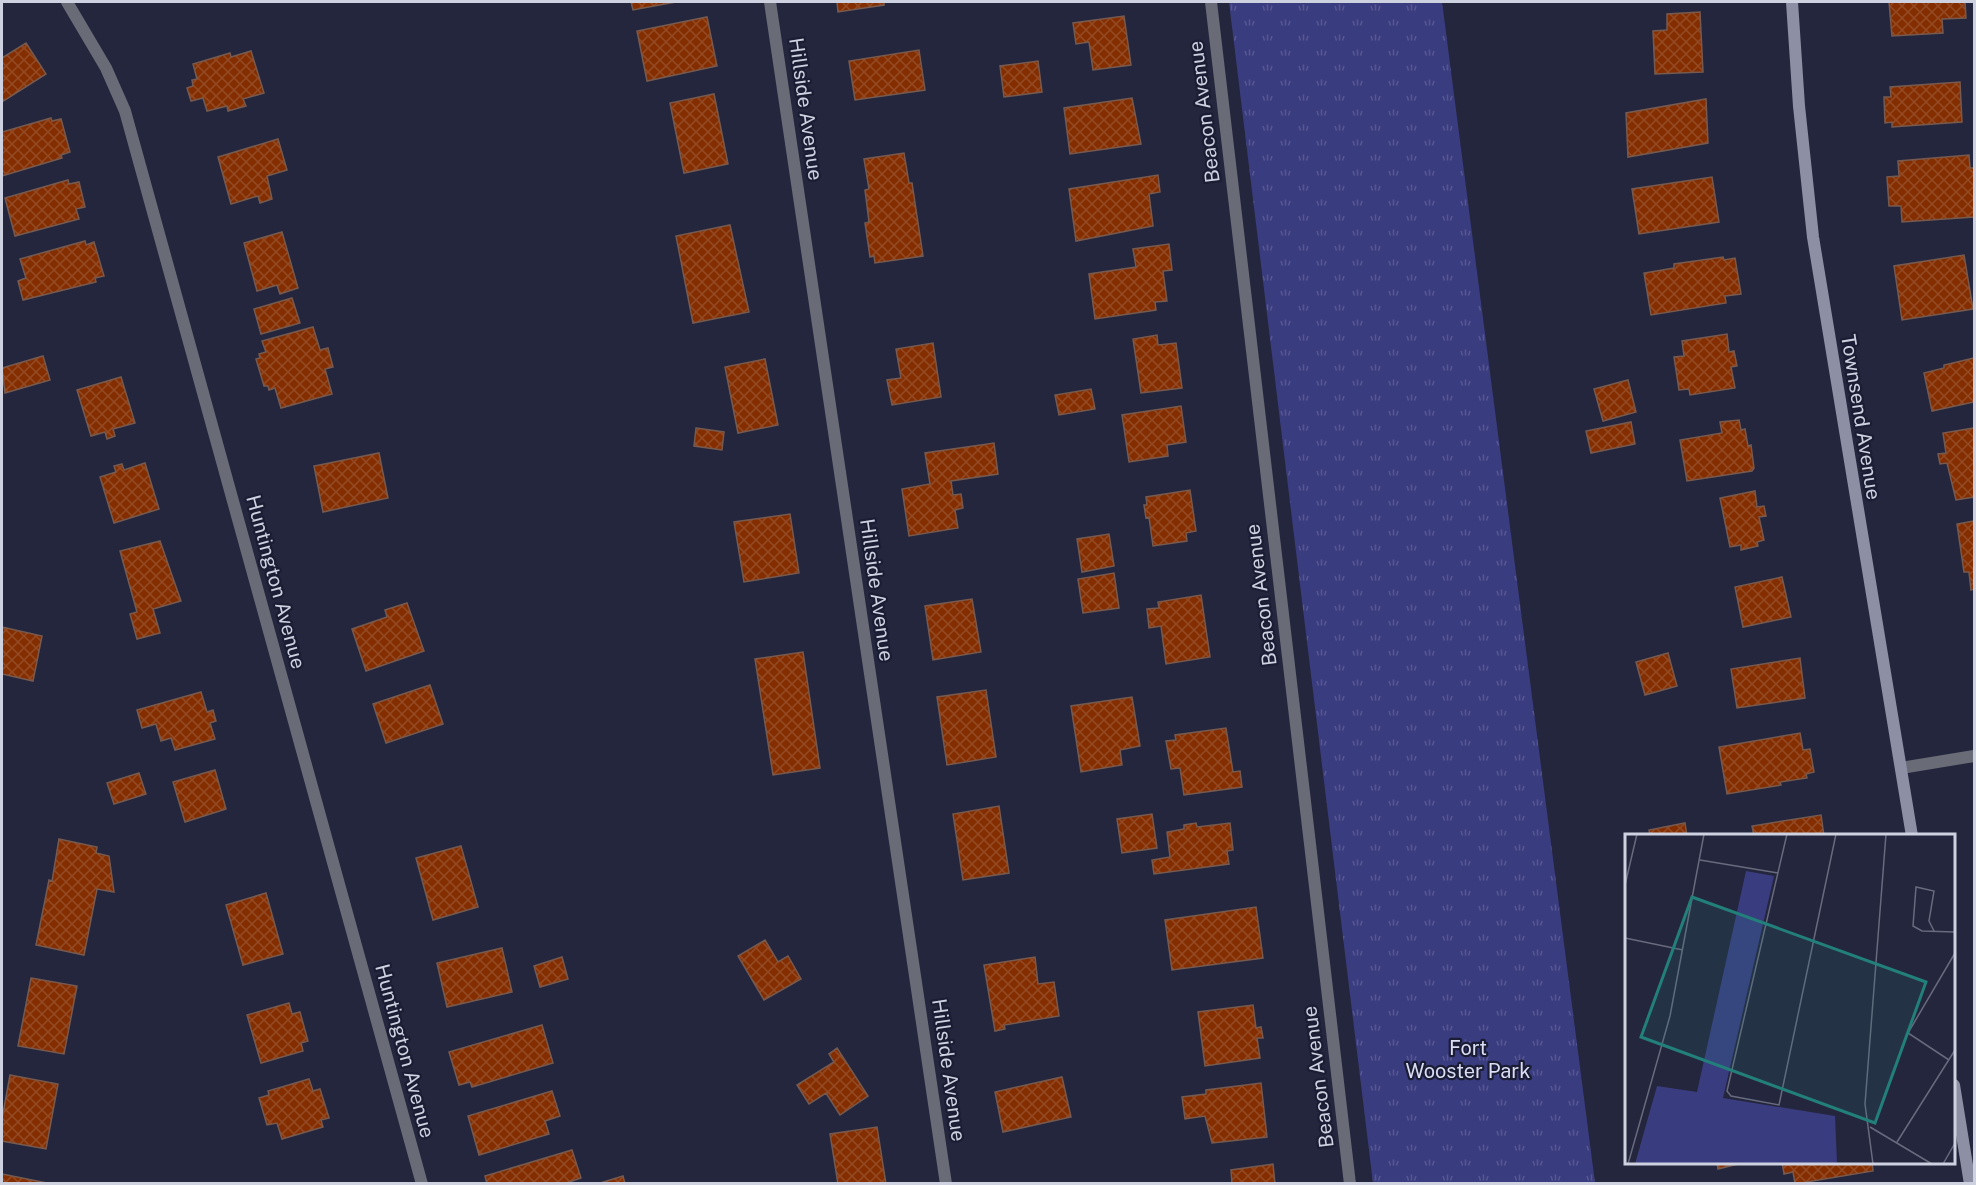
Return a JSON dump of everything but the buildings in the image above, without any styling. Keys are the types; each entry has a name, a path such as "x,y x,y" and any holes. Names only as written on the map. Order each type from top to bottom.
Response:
{"main road":[{"name":"Townsend Avenue","path":"1792,2 1799,106 1813,237 1912,834"},
{"path":"1955,1098 1970,1184"}],"street":[{"name":"Huntington Avenue","path":"67,2 105,68 125,111 422,1184"},
{"name":"Hillside Avenue","path":"770,2 946,1184"},
{"name":"Beacon Avenue","path":"1210,2 1350,1184"},
{"path":"1901,768 1974,756"}],"green space":[{"name":"Fort Wooster Park","path":"1229,2 1442,2 1595,1183 1373,1183"}]}
